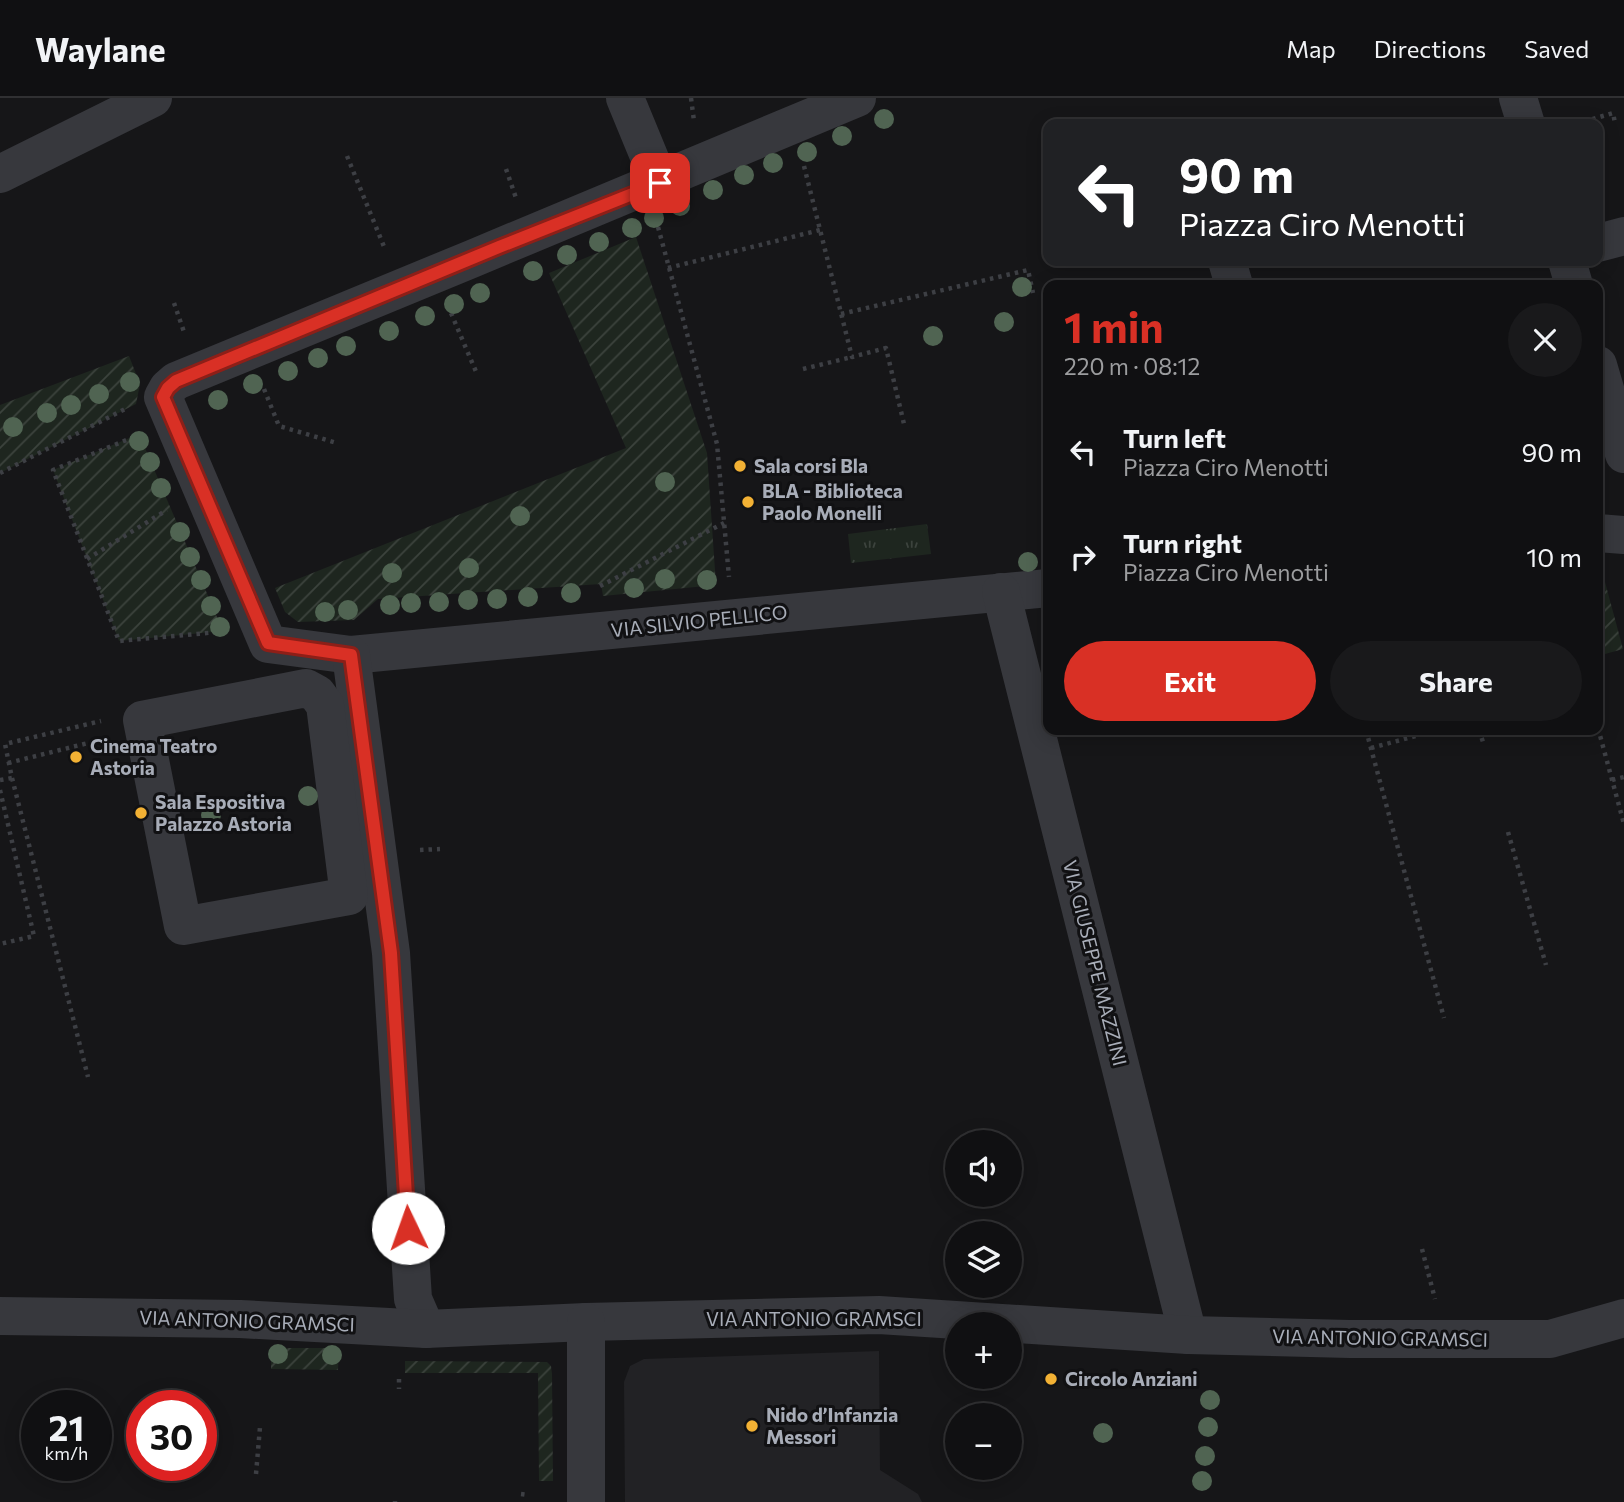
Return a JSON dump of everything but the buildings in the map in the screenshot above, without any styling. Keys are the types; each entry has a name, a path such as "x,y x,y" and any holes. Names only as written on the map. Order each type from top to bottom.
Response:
{"street":[{"path":"0,174 153,98"},
{"path":"625,98 660,183"},
{"path":"152,396 176,381 660,183 857,98"},
{"path":"1518,98 1524,119"},
{"path":"1603,242 1624,236"},
{"path":"1603,382 1624,454"},
{"name":"VIA SILVIO PELLICO","path":"152,396 163,397 268,643 351,655 1043,588"},
{"path":"1603,533 1624,535"},
{"name":"VIA GIUSEPPE MAZZINI","path":"1001,592 1188,1335"},
{"path":"351,655 391,953 413,1299 426,1329"},
{"path":"306,688 317,694 325,705 349,896 183,926 142,720 306,688"},
{"name":"VIA ANTONIO GRAMSCI","path":"0,1316 240,1319 426,1329 879,1315 1188,1335 1350,1339 1550,1339 1624,1318"},
{"path":"586,1322 586,1502"}],"path":[{"path":"1592,119 1612,113 1615,122"},
{"path":"347,156 388,257"},
{"path":"803,162 852,357"},
{"path":"506,169 519,207"},
{"path":"656,223 716,444 730,586"},
{"path":"668,268 820,230"},
{"path":"841,314 1028,270 1033,293"},
{"path":"174,303 187,341"},
{"path":"450,310 477,374"},
{"path":"803,369 886,348 904,424"},
{"path":"264,388 279,426 337,443"},
{"path":"0,473 152,396"},
{"path":"139,434 53,470 119,641 223,631"},
{"path":"87,559 170,509"},
{"path":"600,586 724,523"},
{"path":"88,1077 5,744 139,712 142,720"},
{"path":"1367,735 1444,1018"},
{"path":"1371,748 1419,735"},
{"path":"1481,735 1484,745"},
{"path":"1600,735 1624,824"},
{"path":"1612,780 1624,777"},
{"path":"0,780 12,778"},
{"path":"0,790 34,936 0,944"},
{"path":"1508,832 1546,965"},
{"path":"409,851 440,849"},
{"path":"1422,1249 1437,1311"},
{"path":"399,1379 399,1389"},
{"path":"256,1474 260,1427"},
{"path":"521,1494 528,1494"}],"shaded area":[{"name":"Nido d’Infanzia Messori","path":"879,1351 880,1470 918,1494 922,1502 625,1502 624,1382 630,1366 644,1359"}],"green space":[{"path":"636,237 707,453 716,585 603,596 601,584 378,599 354,620 298,622 285,612 275,588 626,448 549,273"},
{"path":"129,356 140,384 136,404 0,473 0,405"},
{"path":"139,434 223,631 119,641 53,470"},
{"path":"927,524 931,554 851,563 848,534"},
{"path":"1603,579 1605,582 1623,649 1603,655"},
{"path":"271,1348 339,1348 338,1370 271,1369"},
{"path":"405,1361 547,1362 551,1366 552,1374 553,1481 539,1481 538,1373 405,1373"}],"place":[{"name":"Sala corsi Bla","path":"740,466"},
{"name":"BLA - Biblioteca Paolo Monelli","path":"748,502"},
{"name":"Cinema Teatro Astoria","path":"76,757"},
{"name":"Sala Espositiva Palazzo Astoria","path":"141,813"},
{"name":"Circolo Anziani","path":"1051,1379"},
{"name":"Nido d’Infanzia Messori","path":"752,1426"}],"route":[{"path":"408,1228 391,953 351,655 268,643 163,397 176,381 660,183"}]}
